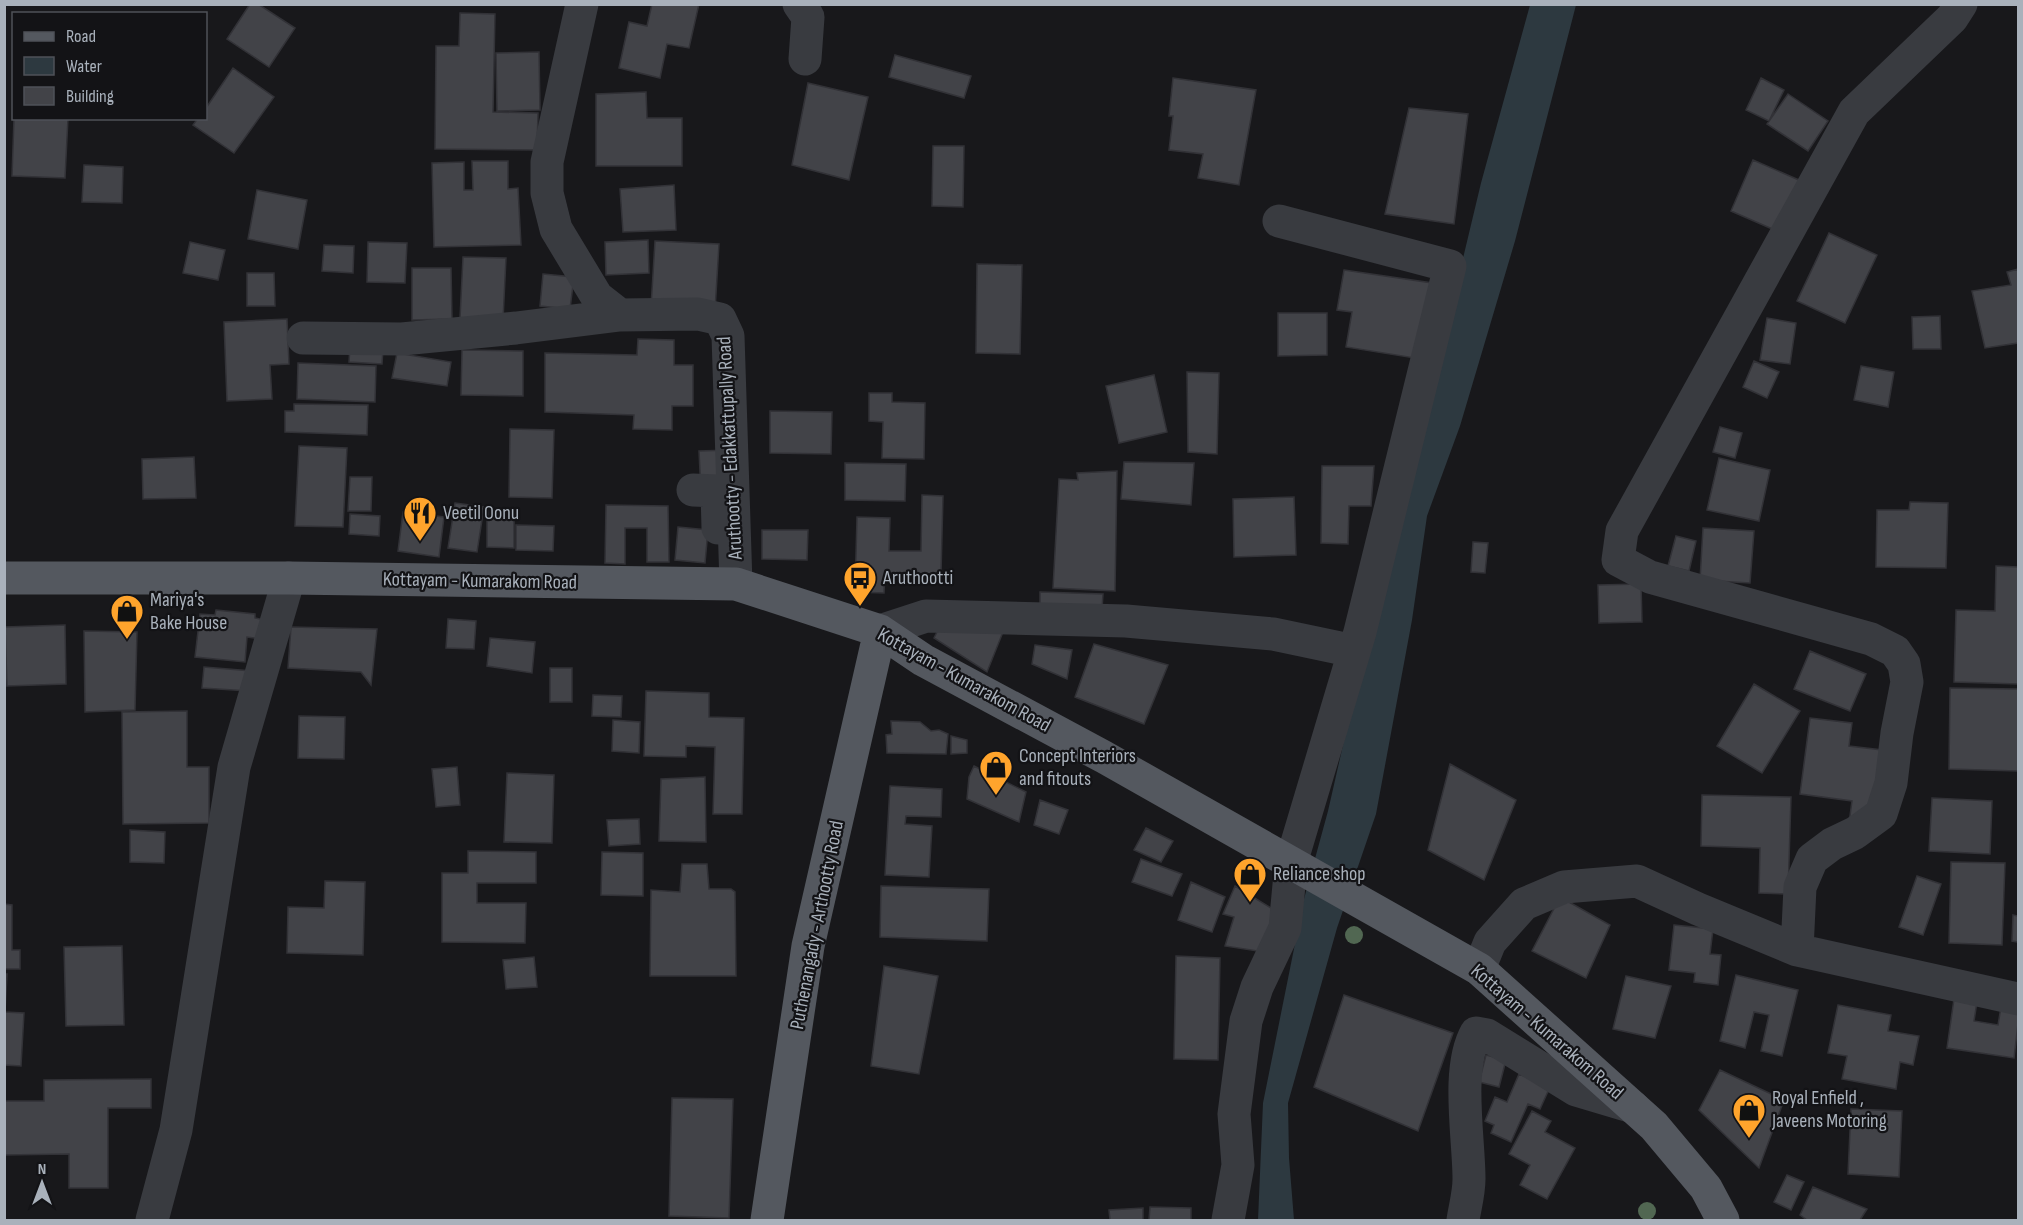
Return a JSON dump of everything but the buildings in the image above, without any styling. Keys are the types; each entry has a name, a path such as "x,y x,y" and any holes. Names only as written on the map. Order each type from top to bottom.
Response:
{"main road":[{"name":"Kottayam - Kumarakom Road","path":"4,578 289,578 728,584 880,631 922,660 1104,757 1479,969 1653,1126 1706,1188 1723,1221"},
{"name":"Puthenangady - Arthootty Road","path":"767,1221 808,946 880,631"}],"street":[{"path":"582,4 547,162 547,193 556,229 597,297 620,315"},
{"path":"799,4 808,17 805,59"},
{"path":"1797,950 1800,887 1812,859 1881,814 1891,783 1897,733 1907,682 1904,664 1894,651 1871,639 1650,577 1618,560 1622,531 1854,112 1952,18 1961,4"},
{"path":"1228,1221 1238,1165 1234,1114 1246,1021 1257,987 1285,928 1294,865 1353,651 1360,633 1450,266 1279,221"},
{"name":"Aruthootty - Edakkattupally Road","path":"620,315 698,314 720,319 728,336 728,584"},
{"path":"303,338 402,339 620,315"},
{"path":"693,490 717,491 728,584"},
{"path":"152,1221 176,1130 234,767 289,578"},
{"path":"880,631 926,616 1126,621 1273,634 1353,651"},
{"path":"1479,969 1490,942 1524,904 1564,887 1637,881 1797,950 2019,999"},
{"path":"1463,1221 1469,1182 1467,1062 1476,1033 1487,1035 1576,1090 1633,1107"}],"water":[{"path":"1530,5 1576,5 1515,241 1460,426 1427,516 1412,620 1376,814 1337,928 1288,1103 1289,1158 1294,1220 1258,1220 1263,1103 1304,899 1328,811 1372,618 1427,409 1481,183"}],"place":[{"name":"Veetil Oonu","path":"420,542"},
{"name":"Aruthootti","path":"860,607"},
{"name":"Mariya's Bake House","path":"127,640"},
{"name":"Concept Interiors and fitouts","path":"996,796"},
{"name":"Reliance shop","path":"1250,903"},
{"name":"Royal Enfield , Javeens Motoring","path":"1749,1139"}]}
